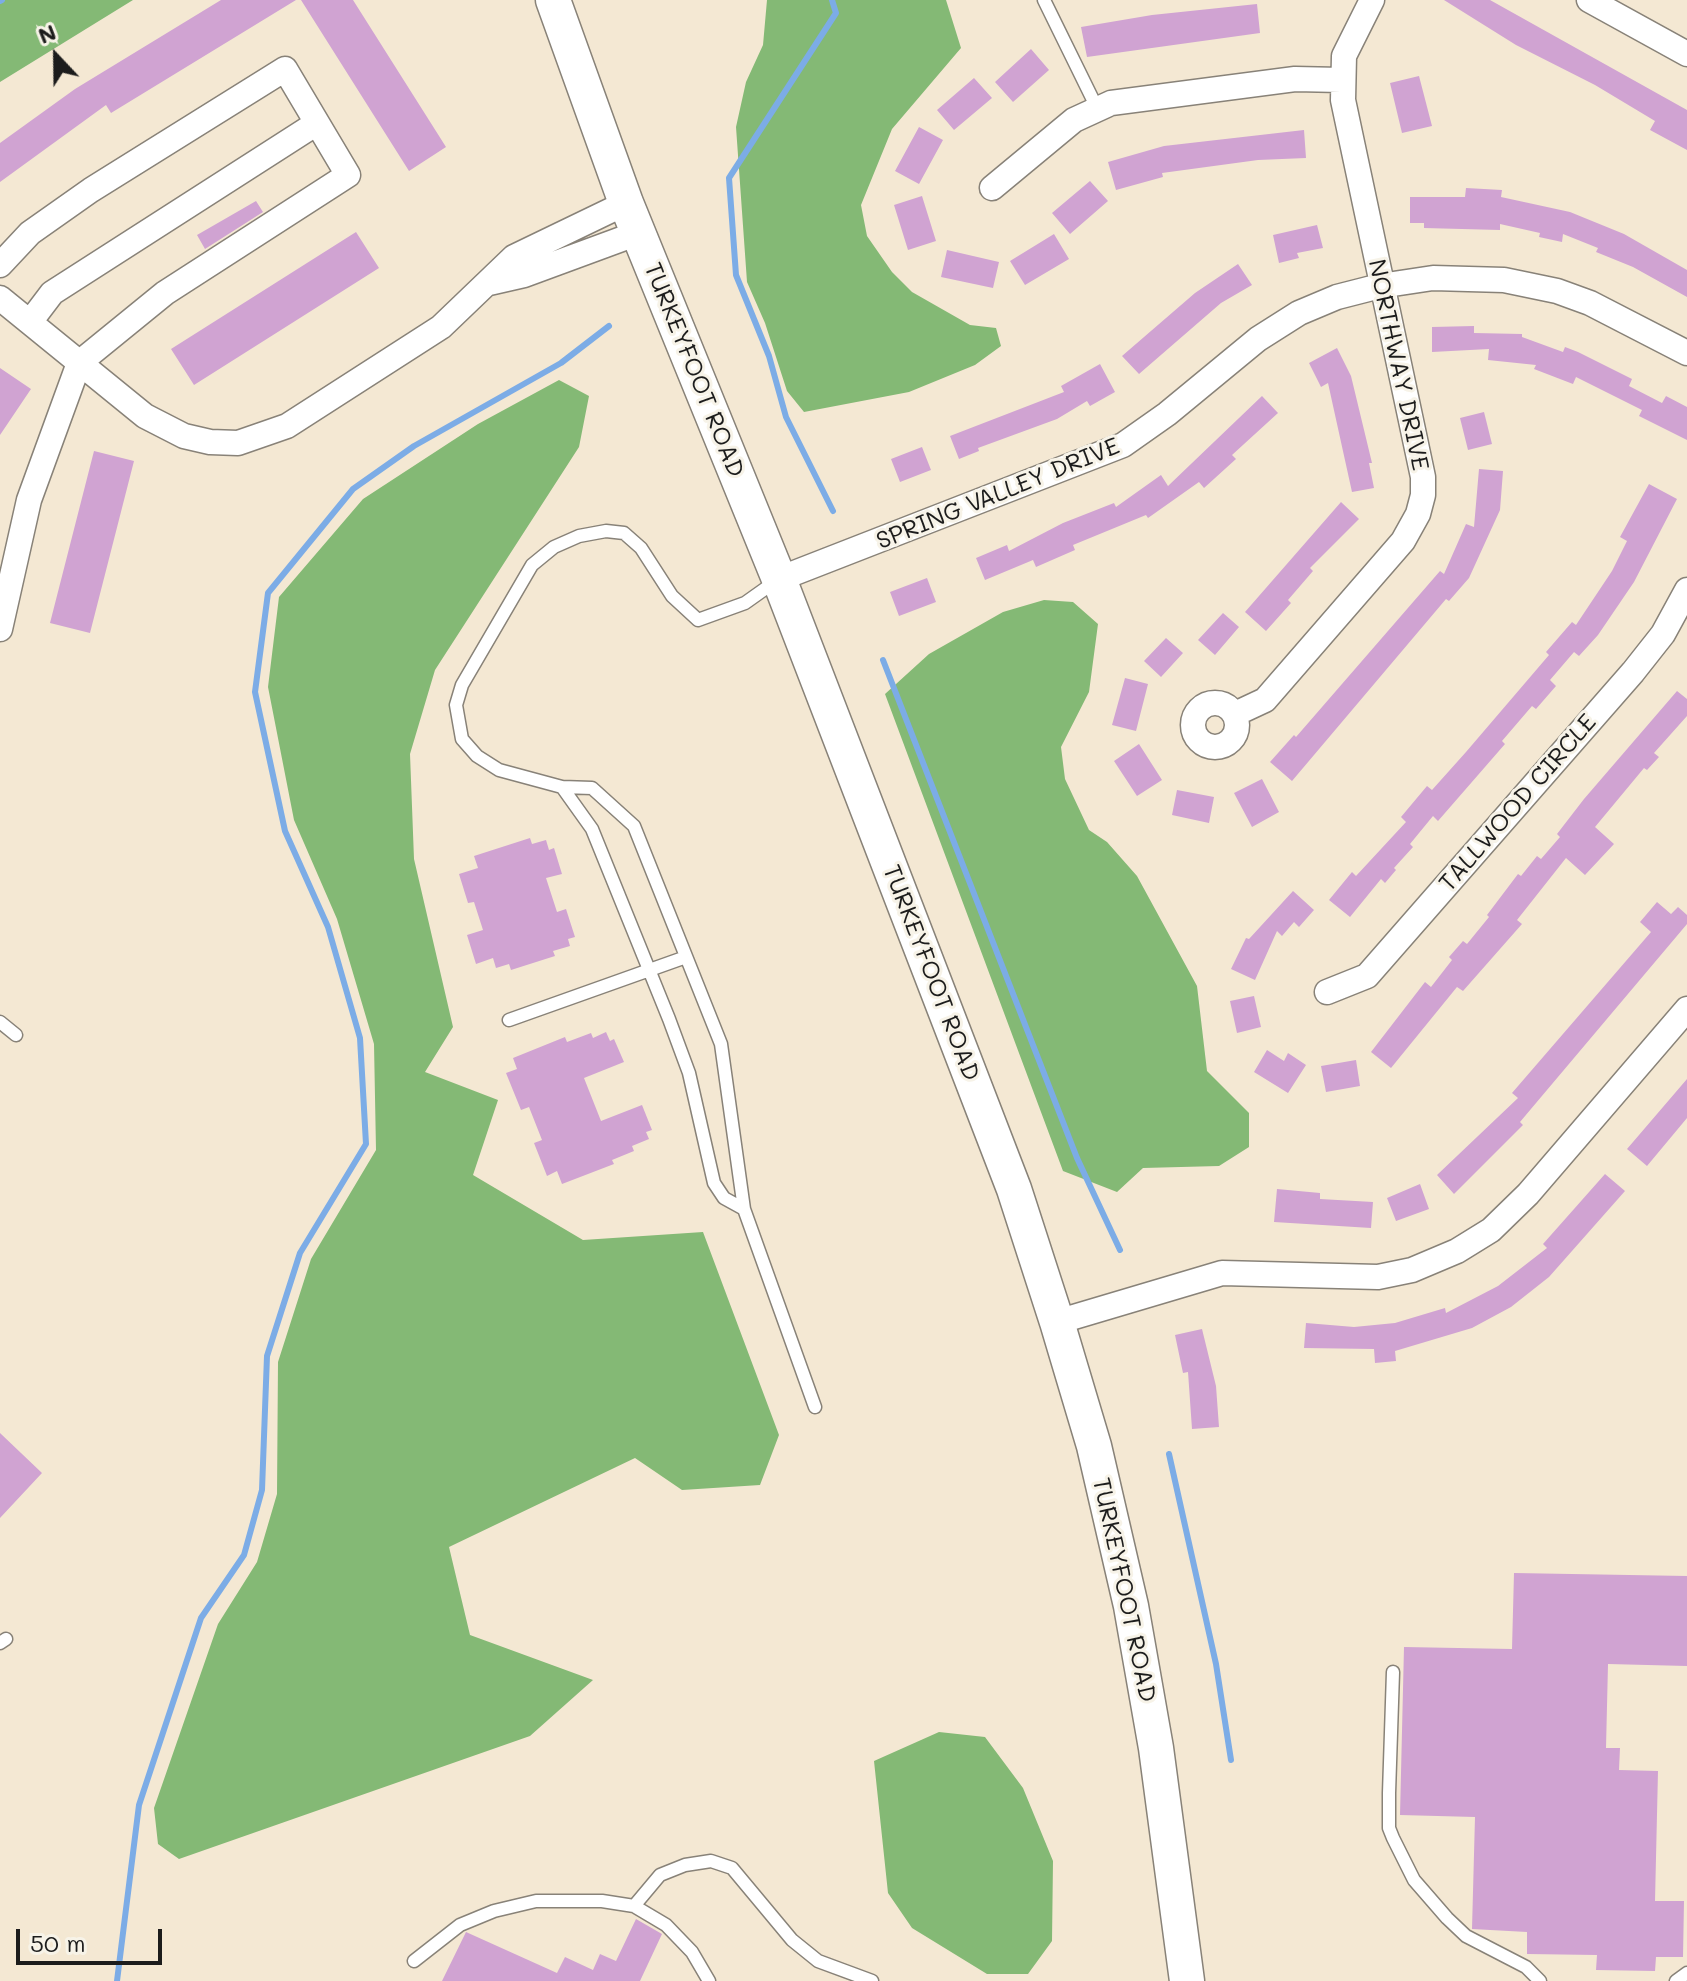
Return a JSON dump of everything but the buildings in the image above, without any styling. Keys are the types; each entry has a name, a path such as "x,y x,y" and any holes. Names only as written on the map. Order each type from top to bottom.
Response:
{"main road":[{"name":"TURKEYFOOT ROAD","path":"553,0 632,218 779,579 1014,1189 1057,1322 1090,1431 1131,1606 1158,1763 1187,1981"}],"street":[{"name":"NORTHWAY DRIVE","path":"1235,714 1265,700 1403,541 1418,514 1423,477 1380,286 1341,80 1348,44 1372,0"},
{"path":"1589,0 1687,54"},
{"path":"0,265 30,233 91,190 285,69 348,175 165,293 79,363 9,547 0,629"},
{"path":"992,188 1074,120 1097,108 1150,95 1295,79 1341,80"},
{"path":"30,322 52,293 317,123"},
{"path":"0,298 162,426 210,442 238,443 287,426 441,327 514,257 632,218"},
{"name":"SPRING VALLEY DRIVE","path":"779,579 1123,445 1167,414 1258,339 1299,313 1337,297 1380,286 1433,278 1504,280 1557,291 1590,303 1687,353"},
{"name":"TALLWOOD CIRCLE","path":"1327,992 1367,976 1633,672 1663,634 1687,590"},
{"path":"1057,1322 1222,1273 1378,1277 1412,1270 1457,1251 1491,1230 1528,1194 1687,1009"}],"lane":[{"path":"1044,0 1097,108"},
{"path":"779,579 745,603 698,620 685,612 641,548 624,533 606,531 579,536 554,547 532,565 462,685 456,705 462,739 477,756 499,770 562,787 592,788 634,826 721,1044 744,1209 815,1407"},
{"path":"562,787 592,829 650,970 689,1073 714,1183 724,1198 744,1209"},
{"path":"509,1020 686,957"},
{"path":"0,1022 16,1035"},
{"path":"1393,1672 1389,1793 1393,1838 1414,1880 1447,1918 1466,1936 1526,1967 1540,1981"},
{"path":"634,1906 660,1875 685,1865 711,1861 732,1868 792,1940 818,1961 872,1981"},
{"path":"414,1961 460,1925 494,1911 536,1901 565,1900 634,1906 666,1925 692,1952 709,1981"},
{"path":"1676,1981 1687,1973"}],"green space":[{"path":"0,0 133,0 0,82"},
{"path":"767,0 946,0 961,48 892,129 861,205 867,236 892,272 912,292 970,325 996,328 1001,346 975,365 909,392 804,412 787,391 765,323 747,282 736,127 746,82 763,45"},
{"path":"559,380 589,396 579,447 435,670 410,754 414,859 453,1027 425,1072 498,1100 473,1175 583,1240 703,1232 779,1435 760,1485 682,1490 635,1458 449,1547 470,1635 593,1680 530,1736 179,1859 158,1844 154,1808 218,1624 257,1562 277,1494 278,1362 311,1259 376,1150 374,1044 337,919 294,820 268,687 279,597 363,499 478,424"},
{"path":"1044,600 1073,602 1098,624 1089,692 1061,747 1065,779 1089,830 1107,842 1137,876 1197,986 1207,1071 1249,1113 1249,1147 1219,1166 1143,1168 1117,1192 1063,1171 885,694 929,654 1003,612"},
{"path":"939,1732 985,1737 1023,1788 1053,1861 1052,1941 1028,1974 987,1974 912,1928 888,1893 874,1761"}],"waterway":[{"path":"832,0 836,13 729,178 736,275 769,356 786,417 833,511"},
{"path":"117,1981 139,1805 201,1618 244,1555 262,1490 267,1356 300,1253 366,1144 360,1038 328,927 285,831 255,692 268,593 353,489 414,446 561,363 609,326"},
{"path":"883,660 1077,1158 1120,1250"},
{"path":"1169,1454 1216,1664 1231,1760"}]}
